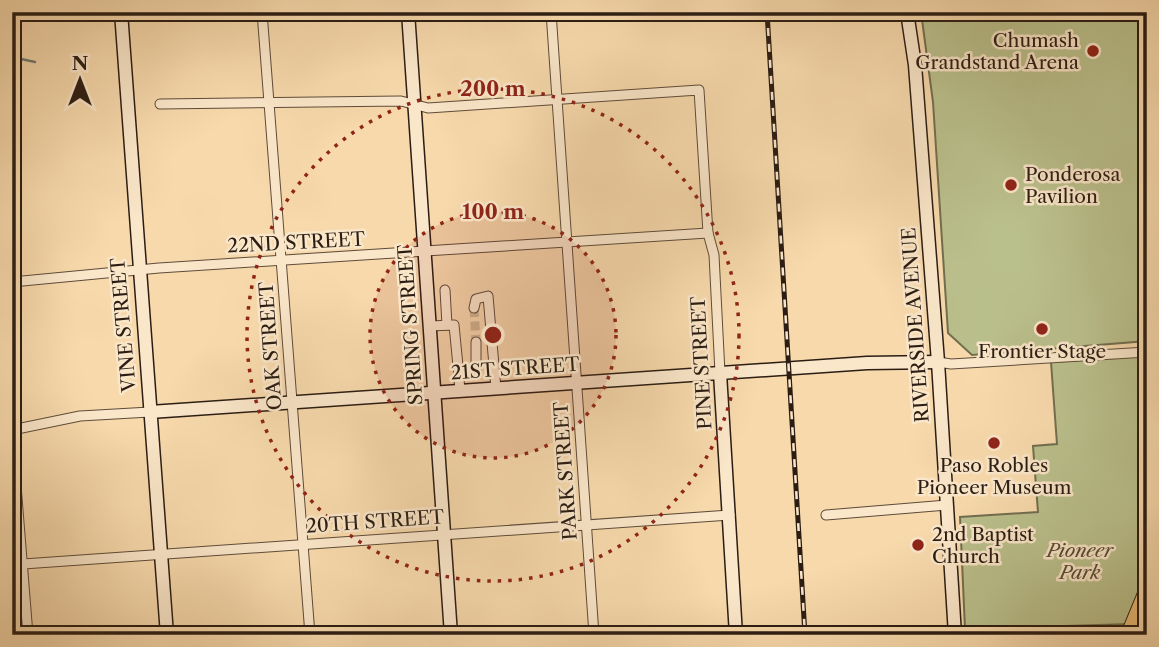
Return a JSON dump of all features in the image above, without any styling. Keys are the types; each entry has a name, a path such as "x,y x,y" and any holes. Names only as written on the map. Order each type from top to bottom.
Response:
{"highway":[{"path":"1130,635 1147,594"},
{"path":"1137,635 1147,611"}],"street":[{"name":"VINE STREET","path":"121,12 167,635"},
{"name":"OAK STREET","path":"262,12 310,635"},
{"name":"SPRING STREET","path":"408,12 451,635"},
{"name":"PARK STREET","path":"551,12 594,635"},
{"name":"RIVERSIDE AVENUE","path":"907,12 915,65 938,362 955,635"},
{"name":"PINE STREET","path":"556,99 699,90 708,233 714,255 736,635"},
{"path":"160,104 401,101 428,108 556,99"},
{"name":"22ND STREET","path":"12,282 138,270 708,233"},
{"path":"445,290 447,325"},
{"path":"474,308 476,299 488,296 496,389"},
{"path":"429,326 447,325 455,328 460,391"},
{"path":"458,366 467,374 476,371 476,342"},
{"path":"938,362 951,365 1147,352"},
{"name":"21ST STREET","path":"12,429 80,416 720,373 938,362"},
{"path":"12,435 28,635"},
{"path":"826,515 947,505"},
{"name":"20TH STREET","path":"23,564 730,515"},
{"path":"1045,635 1111,630"}],"green space":[{"path":"921,12 1147,12 1147,341 972,355 948,333 933,102"},
{"name":"Pioneer Park","path":"1147,356 1147,586 1130,624 965,629 960,517 1038,512 1033,446 1057,444 1051,362"}],"waterway":[{"path":"12,57 35,62"}],"tunnel":[{"path":"474,308 476,342"}],"railway":[{"path":"767,12 805,635"}],"place":[{"name":"Chumash Grandstand Arena","path":"1093,51"},
{"name":"Ponderosa Pavilion","path":"1011,185"},
{"name":"Frontier Stage","path":"1042,329"},
{"name":"Paso Robles Pioneer Museum","path":"994,443"},
{"name":"2nd Baptist Church","path":"918,545"}]}
